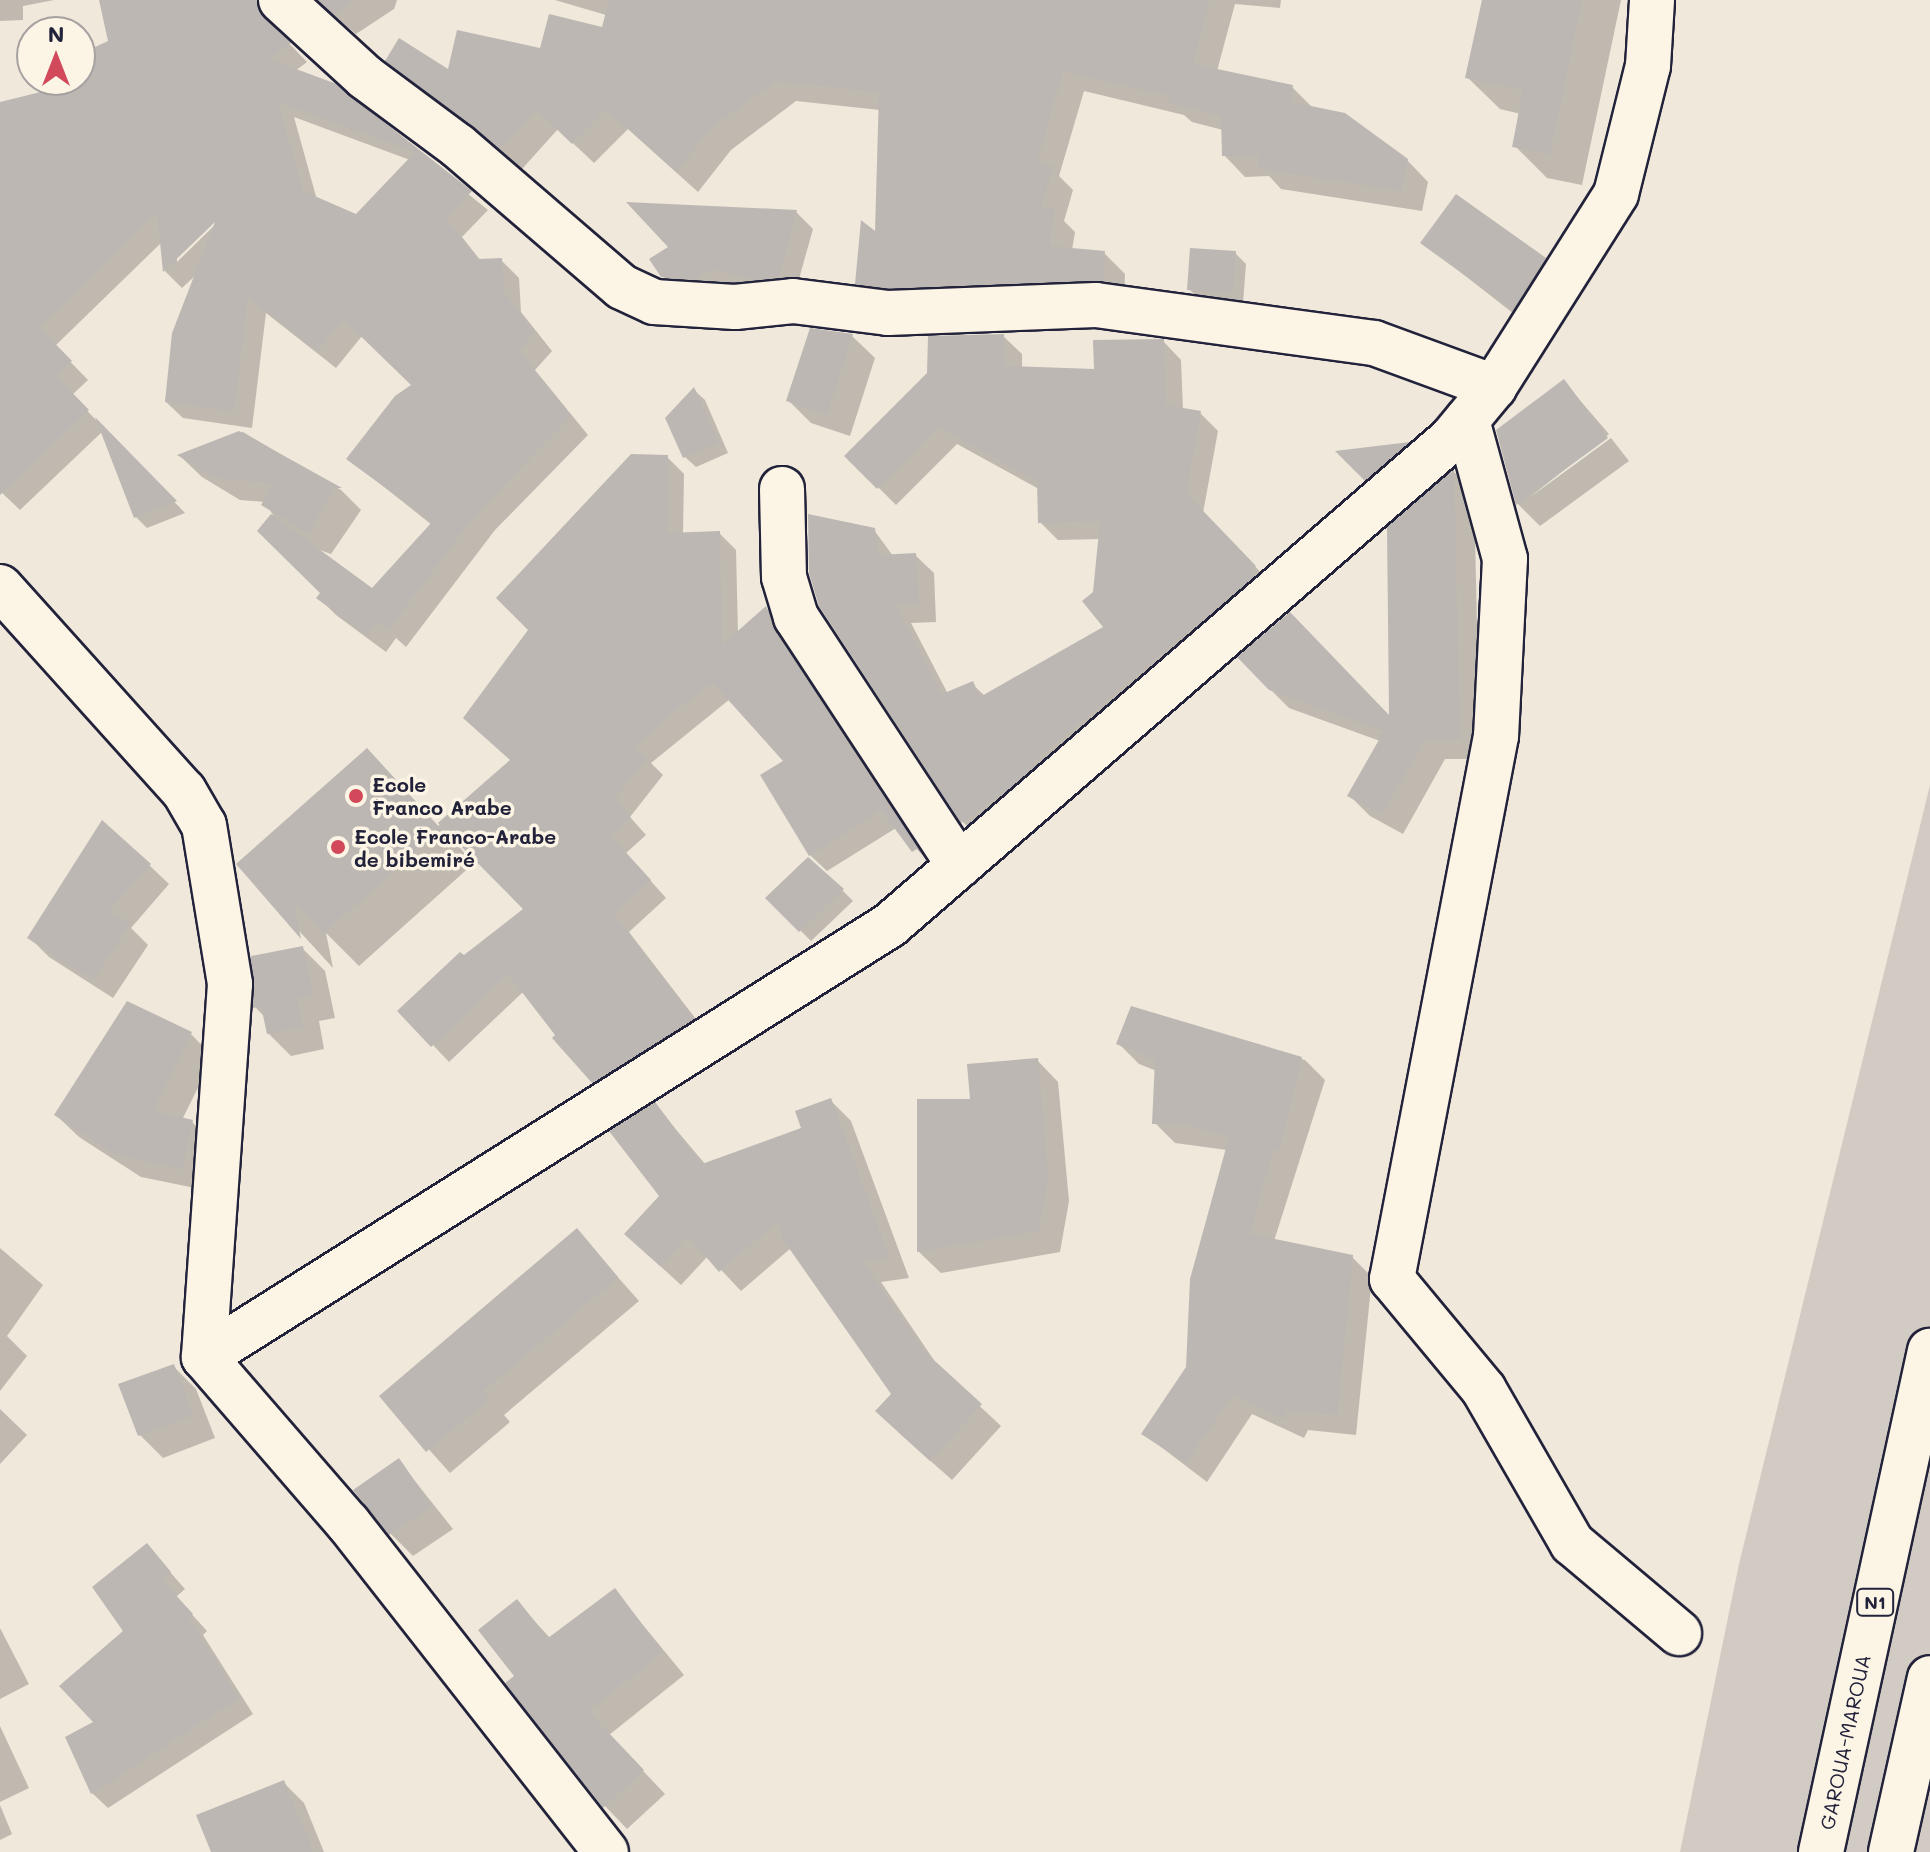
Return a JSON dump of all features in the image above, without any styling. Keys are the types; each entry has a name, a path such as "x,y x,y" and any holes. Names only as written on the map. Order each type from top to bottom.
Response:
{"main road":[{"path":"281,0 365,77 458,146 622,287 654,302 735,307 793,301 888,313 1096,305 1374,343 1494,387"},
{"path":"204,1357 890,925 1451,439 1494,387 1616,194 1648,66 1652,0"},
{"path":"1467,420 1505,559 1496,736 1392,1279 1484,1390 1572,1543 1679,1633"},
{"path":"782,489 784,577 796,617 959,865"},
{"path":"0,587 184,791 204,825 230,984 204,1357 348,1523 606,1852"},
{"name":"GAROUA-MAROUA","path":"1821,1852 1930,1351"},
{"path":"1891,1852 1930,1678"}],"shaded area":[{"path":"1930,785 1930,1852 1680,1852 1739,1564"}],"building":[{"path":"99,0 257,0 264,18 291,43 269,59 334,83 472,191 446,218 478,259 502,258 504,292 535,332 519,351 571,416 477,513 387,631 378,622 367,636 316,598 320,593 257,531 271,514 372,588 432,522 346,459 395,396 411,385 343,319 318,351 248,298 234,411 165,402 172,333 215,222 163,272 157,212 39,327 72,361 56,376 89,410 0,495 0,102 24,96 96,96 96,47 108,41","holes":["278,102 415,152 356,214 303,191"]},
{"path":"318,0 355,0 334,14"},
{"path":"609,0 1210,0 1193,64 1293,85 1291,102 1345,113 1408,159 1401,191 1258,168 1259,155 1222,156 1221,116 1168,102 1170,96 1063,71 1037,162 1053,167 1041,207 1055,209 1049,246 1105,251 1103,281 889,288 855,284 861,220 875,231 879,92 775,81 710,129 676,172 606,109 572,144 536,109 500,149 385,61 399,38 448,69 457,30 540,48 549,14 602,27"},
{"path":"1482,0 1582,0 1550,154 1512,147 1523,90 1465,78"},
{"path":"1456,194 1546,258 1513,310 1420,243"},
{"path":"626,202 797,210 779,277 753,280 712,269 696,280 661,277 649,259 668,247"},
{"path":"1190,248 1236,251 1233,293 1187,290"},
{"path":"810,328 853,334 827,415 786,401"},
{"path":"1004,334 1005,366 1094,369 1093,340 1164,339 1166,405 1201,411 1186,493 1256,566 1251,571 1255,576 1033,762 1036,766 961,823 819,606 809,573 808,514 875,528 878,555 916,553 919,604 895,605 942,694 973,681 980,697 1103,627 1082,601 1093,592 1100,521 1038,523 1037,481 938,427 877,489 844,456 927,373 928,336"},
{"path":"1564,379 1608,438 1516,505 1496,430"},
{"path":"694,387 719,442 683,458 665,418"},
{"path":"95,417 177,501 134,518"},
{"path":"239,431 342,488 334,488 308,533 261,505 274,483 216,478 177,455"},
{"path":"1410,442 1365,481 1335,451"},
{"path":"631,454 668,455 667,533 720,531 722,645 766,606 775,631 918,848 912,852 881,810 809,856 760,775 783,761 713,683 670,714 634,747 648,757 615,798 631,818 610,835 651,880 614,914 694,1019 592,1083 552,1038 555,1035 508,974 431,1047 397,1011 460,952 464,955 523,909 438,823 510,760 463,718 528,630 496,598"},
{"path":"1454,469 1460,739 1425,739 1382,815 1347,796 1384,731 1269,690 1237,657 1290,612 1389,715 1387,527"},
{"name":"Ecole Franco-Arabe de bibemiré","path":"367,748 441,829 324,933 294,902 301,939 236,864"},
{"path":"102,820 151,864 109,911 130,924 93,980 27,938"},
{"path":"808,857 844,889 799,932 765,898"},
{"path":"303,946 313,996 297,999 303,1027 267,1034 261,1006 253,1008 251,956"},
{"path":"127,1001 192,1032 153,1111 193,1120 182,1169 116,1155 54,1115"},
{"path":"1131,1006 1302,1057 1279,1151 1273,1150 1250,1234 1353,1255 1337,1415 1287,1410 1283,1419 1232,1395 1186,1463 1141,1434 1186,1367 1190,1279 1229,1137 1184,1124 1152,1124 1155,1060 1116,1044"},
{"path":"1038,1058 1048,1178 1039,1231 917,1252 917,1099 970,1099 967,1064"},
{"path":"831,1098 889,1257 863,1262 924,1351 982,1404 930,1461 875,1411 891,1394 784,1241 777,1222 719,1272 688,1236 660,1266 624,1234 659,1196 609,1131 655,1102 702,1164 801,1128 795,1111"},
{"path":"577,1228 618,1277 483,1391 489,1399 426,1452 379,1396"},
{"path":"174,1364 193,1415 138,1436 118,1384"},
{"path":"399,1458 432,1506 389,1535 353,1490"},
{"path":"147,1543 171,1572 162,1580 193,1614 189,1618 239,1698 91,1794 65,1737 93,1722 59,1686 123,1631 92,1587"},
{"path":"615,1588 663,1652 588,1711 644,1770 603,1808 505,1683 514,1676 478,1630 517,1599 548,1638"},
{"path":"284,1780 313,1852 211,1852 196,1815"}],"place":[{"name":"Ecole Franco Arabe","path":"356,796"},
{"name":"Ecole Franco-Arabe de bibemiré","path":"338,847"}]}
